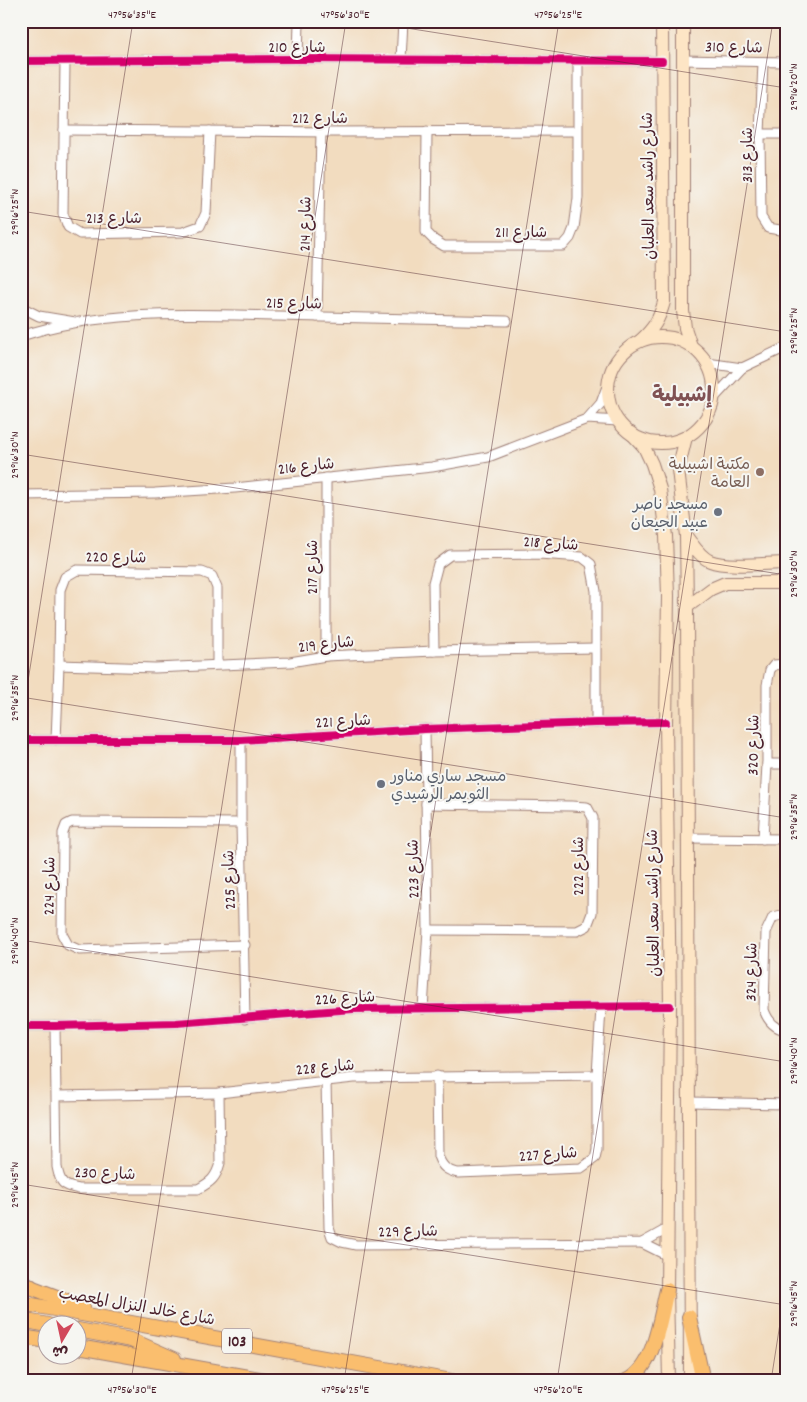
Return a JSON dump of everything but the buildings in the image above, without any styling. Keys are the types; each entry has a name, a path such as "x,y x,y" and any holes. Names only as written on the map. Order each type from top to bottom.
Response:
{"main road":[{"name":"شارع راشد سعد العلبان","path":"639,342 654,327 661,315 664,302 662,21"},
{"path":"683,21 683,311 685,328 691,346"},
{"path":"657,337 675,338 691,346 707,363 715,386 711,410 705,420 686,437 672,442 658,443 644,440 631,433 618,421 608,395 609,381 614,365 625,351 639,342 657,337"},
{"name":"شارع راشد سعد العلبان","path":"631,433 644,447 652,464 660,489 666,536 668,596 666,722 670,1006 667,1229 669,1381"},
{"path":"686,437 678,470 686,536 687,607 690,1381"},
{"path":"686,536 699,553 710,561 723,564 786,563"},
{"path":"723,564 718,570 719,577 725,583"},
{"path":"687,607 710,590 725,583 786,583"},
{"path":"21,1280 33,1288 112,1318"},
{"path":"626,1381 631,1379 642,1368 650,1354 667,1290"},
{"name":"شارع خالد النزال المعصب","path":"21,1303 452,1381"},
{"path":"689,1317 703,1381"},
{"path":"21,1320 38,1323"},
{"path":"88,1332 131,1340 190,1366"},
{"path":"21,1337 38,1340"},
{"name":"103","path":"88,1348 271,1381"}],"street":[{"path":"298,59 299,21"},
{"path":"401,60 403,21"},
{"name":"شارع 210","path":"21,61 298,59 662,61"},
{"name":"شارع 310","path":"682,60 786,62"},
{"name":"شارع 211","path":"427,131 426,232 434,240 444,246 563,246 570,238 574,228 578,198 578,61"},
{"name":"شارع 213","path":"65,62 63,214 68,227 80,234 183,232 200,226 206,213 210,131"},
{"name":"شارع 313","path":"763,62 760,134 761,216 768,228 786,231"},
{"name":"شارع 212","path":"64,130 577,131"},
{"name":"شارع 214","path":"317,317 321,132"},
{"path":"760,134 786,134"},
{"name":"شارع 215","path":"21,307 39,316 80,323"},
{"name":"شارع 215","path":"21,336 36,331 128,316 200,315 508,321"},
{"path":"714,398 742,368 786,347"},
{"path":"707,363 742,368"},
{"path":"587,419 601,403 609,381"},
{"name":"شارع 216","path":"21,495 155,493 235,488 432,467 488,457 587,419 618,421"},
{"name":"شارع 217","path":"326,478 326,656"},
{"name":"شارع 218","path":"434,651 434,583 438,564 450,555 539,554 582,557 591,564 596,591 596,722"},
{"name":"شارع 220","path":"56,740 60,665 60,590 65,577 77,570 202,572 212,576 217,588 217,664"},
{"name":"شارع 219","path":"60,665 155,668 290,662 326,656 434,651 595,648"},
{"name":"شارع 320","path":"763,839 767,764 768,685 770,670 774,664 786,664"},
{"name":"شارع 221","path":"21,740 242,740 425,729 596,722 666,722"},
{"name":"شارع 223","path":"423,1009 428,930 425,729"},
{"name":"شارع 225","path":"242,740 241,823 245,1019"},
{"path":"767,764 786,764"},
{"name":"شارع 222","path":"426,804 587,807 593,818 592,913 587,926 577,931 428,930"},
{"name":"شارع 224","path":"241,823 72,822 66,825 63,833 62,934 68,945 78,950 244,945"},
{"path":"687,838 786,839"},
{"name":"شارع 324","path":"786,914 773,917 766,932 764,1010 772,1024 786,1030"},
{"name":"شارع 226","path":"21,1026 176,1023 353,1009 670,1006"},
{"name":"شارع 227","path":"437,1076 438,1156 442,1165 449,1171 458,1173 581,1168 595,1158 597,1149 597,1075 601,1008"},
{"name":"شارع 230","path":"55,1026 57,1167 59,1179 67,1187 79,1189 198,1189 210,1183 217,1173 220,1163 219,1092"},
{"name":"شارع 228","path":"57,1096 219,1092 354,1078 597,1075"},
{"name":"شارع 229","path":"326,1081 329,1228 332,1236 342,1242 356,1245 642,1242 667,1229"},
{"path":"690,1102 786,1104"},
{"name":"شارع 229","path":"642,1242 668,1256"}],"cycle path":[{"path":"21,61 298,59 662,61"},
{"path":"21,740 241,740 425,729 666,722"},
{"path":"21,1026 176,1023 353,1009 670,1006"}],"place":[{"name":"مكتبة اشبيلية العامة","path":"760,472"},
{"name":"مسجد ناصر عبيد الجيعان","path":"718,512"},
{"name":"مسجد ساري مناور الثويمر الرشيدي","path":"381,784"}],"district":[{"name":"إشبيلية","path":"682,394"}]}
